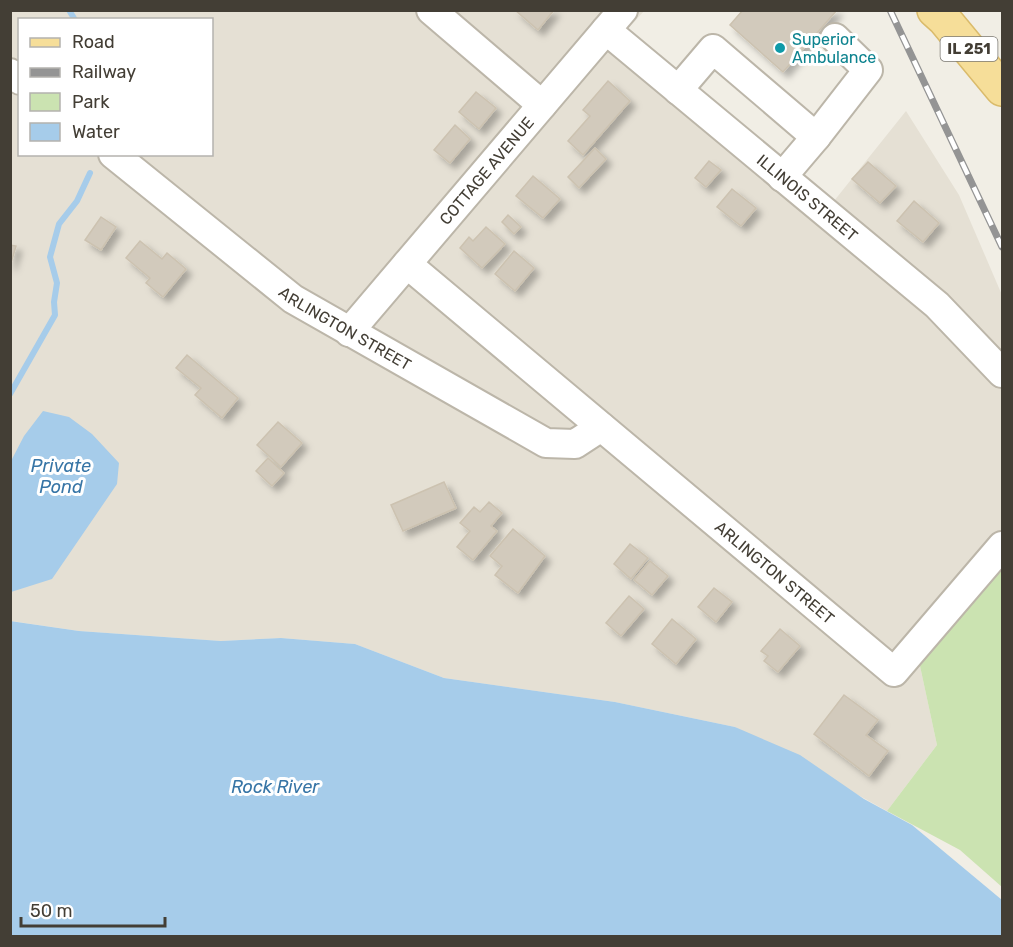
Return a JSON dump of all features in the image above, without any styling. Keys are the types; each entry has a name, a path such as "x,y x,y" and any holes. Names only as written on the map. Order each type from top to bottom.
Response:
{"main road":[{"name":"IL 251","path":"934,10 1002,89"}],"street":[{"path":"431,10 542,105"},
{"name":"COTTAGE AVENUE","path":"349,332 614,20"},
{"name":"ILLINOIS STREET","path":"614,20 678,90 937,305 1002,373"},
{"path":"782,177 868,69 835,38"},
{"path":"678,90 713,49 816,137"},
{"name":"ARLINGTON STREET","path":"114,156 293,299 546,443 575,444 601,427"},
{"name":"ARLINGTON STREET","path":"407,264 894,672 1002,546"}],"shaded area":[{"path":"10,11 644,11 626,31 834,201 906,111 959,195 1002,295 1002,558 917,652 937,745 887,811 735,727 615,702 444,678 355,644 281,638 221,641 79,631 11,621"}],"green space":[{"path":"1002,558 1002,887 960,850 887,811 937,745 917,652"}],"water":[{"name":"Private Pond","path":"43,411 69,417 92,434 119,463 117,484 52,579 11,592 11,461 24,436"},
{"name":"Rock River","path":"10,621 79,631 221,641 281,638 355,644 444,678 615,702 735,727 800,755 864,799 912,825 1002,900 1002,936 11,936"}],"building":[{"path":"515,10 554,10 538,30"},
{"name":"Superior Ambulance","path":"743,10 837,10 783,72 730,25"},
{"path":"608,81 630,101 583,155 568,141 590,116 583,110"},
{"path":"476,92 496,108 479,129 459,112"},
{"path":"455,125 470,139 450,163 434,150"},
{"path":"595,148 606,159 579,188 568,177"},
{"path":"709,161 721,170 706,187 695,178"},
{"path":"868,162 896,186 880,203 852,179"},
{"path":"533,176 560,199 543,218 516,196"},
{"path":"732,189 756,208 741,226 717,207"},
{"path":"914,201 939,223 923,242 897,221"},
{"path":"508,215 521,227 514,234 502,222"},
{"path":"101,217 116,227 101,250 85,240"},
{"path":"486,227 505,244 482,268 460,248 469,237 473,241"},
{"path":"140,241 162,259 167,253 186,269 163,297 146,283 150,278 126,258"},
{"path":"10,245 16,246 10,266"},
{"path":"514,251 534,268 515,291 495,274"},
{"path":"187,355 238,398 222,418 195,395 201,388 176,368"},
{"path":"278,422 302,443 281,467 257,445"},
{"path":"268,458 284,473 272,486 256,471"},
{"path":"444,482 456,508 403,531 391,505"},
{"path":"489,502 502,513 491,526 497,531 473,560 457,547 470,531 460,523 474,507 480,512"},
{"path":"513,529 545,556 518,593 495,575 502,566 490,556"},
{"path":"630,544 648,558 631,579 614,564"},
{"path":"650,561 668,576 652,595 634,580"},
{"path":"714,588 732,602 716,622 698,607"},
{"path":"629,596 644,609 621,636 606,623"},
{"path":"672,619 696,639 676,664 652,644"},
{"path":"780,629 800,646 778,672 764,661 768,656 761,651"},
{"path":"844,695 878,720 866,735 888,751 869,776 814,734"}],"waterway":[{"path":"69,10 74,18"},
{"path":"10,394 55,315 54,302 57,283 50,257 59,224 77,201 90,173"}],"railway":[{"path":"890,10 1002,247"}],"place":[{"name":"Superior Ambulance","path":"780,48"}]}
